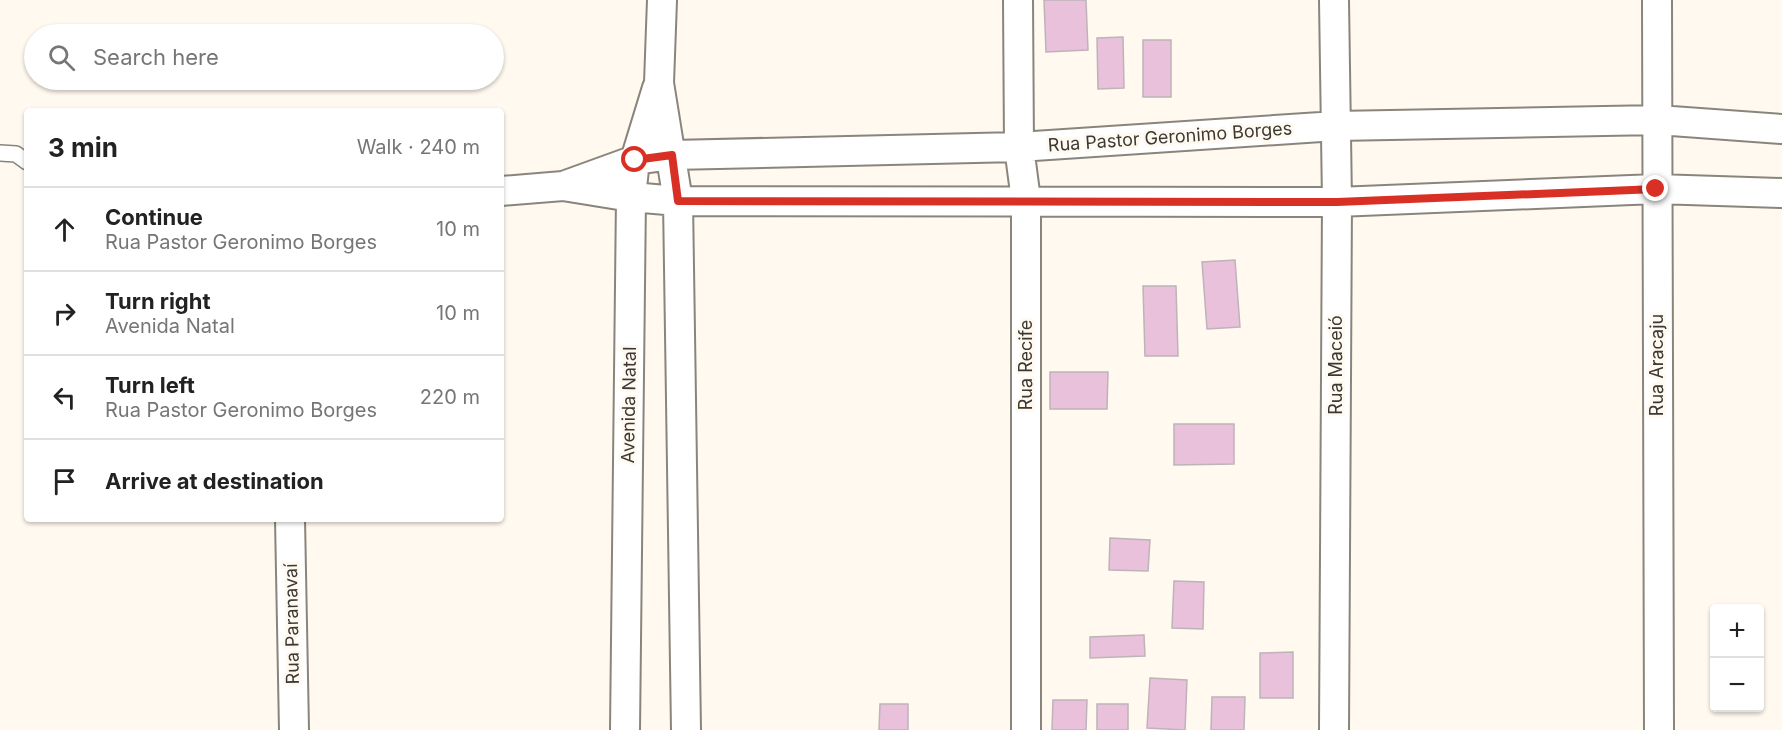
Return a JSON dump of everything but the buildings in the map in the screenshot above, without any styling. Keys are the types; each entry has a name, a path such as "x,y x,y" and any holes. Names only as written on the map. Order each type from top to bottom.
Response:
{"street":[{"name":"Avenida Natal","path":"662,0 658,83 678,201 686,730"},
{"name":"Rua Recife","path":"1018,0 1019,147 1026,200 1026,730"},
{"name":"Rua Maceió","path":"1334,0 1337,202 1334,730"},
{"name":"Rua Aracaju","path":"1657,0 1659,730"},
{"name":"Avenida Natal","path":"625,730 631,197 635,160 658,83"},
{"name":"Rua Pastor Geronimo Borges","path":"563,186 635,160 672,155 1019,147 1336,126 1658,120 1782,129"},
{"name":"Rua Pastor Geronimo Borges","path":"504,191 563,186 631,197 678,201 1337,202 1656,189 1782,193"},
{"name":"Rua Paranavaí","path":"291,522 294,730"}],"lane":[{"path":"0,153 16,154 24,160"}],"route":[{"path":"635,160 672,155 678,201 1337,202 1656,189"}]}
